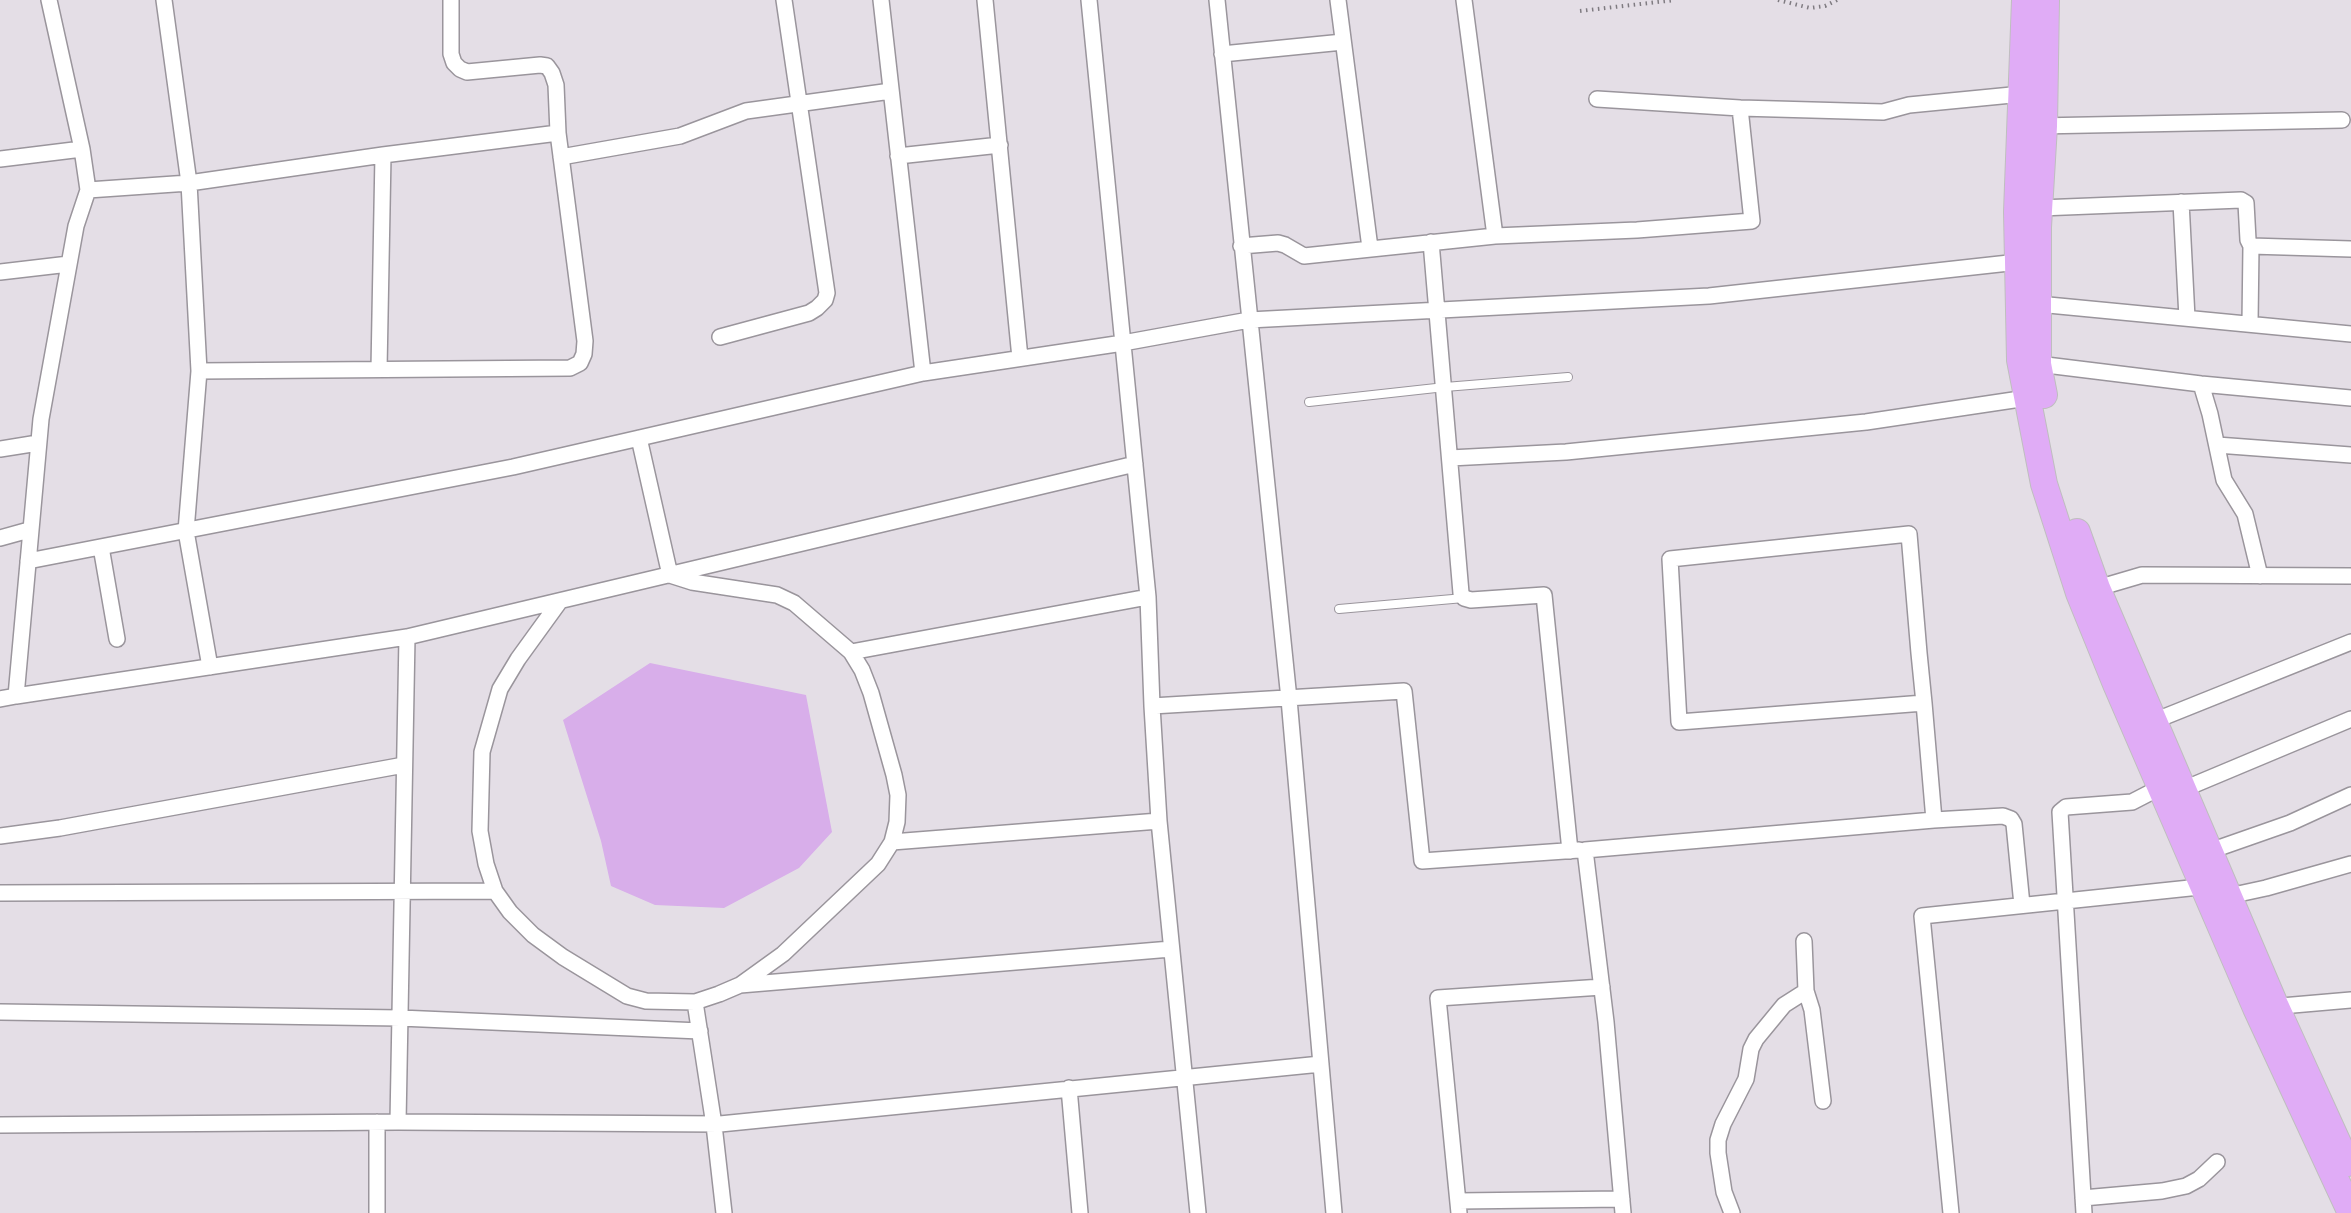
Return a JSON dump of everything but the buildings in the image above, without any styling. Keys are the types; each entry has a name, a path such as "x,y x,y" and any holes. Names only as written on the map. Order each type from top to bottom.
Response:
{"highway":[{"path":"2025,0 2022,94 2032,126 2040,208 2038,364 2065,498 2088,590 2154,721 2172,788 2210,851 2219,888"},
{"path":"2046,0 2018,262 2020,360 2044,484 2172,788 2219,888 2266,1007 2348,1201"},
{"path":"2266,1007 2351,1171"}],"street":[{"path":"16,696 29,530 41,419 76,226 88,190 82,149 49,0"},
{"path":"164,0 189,183 199,371 186,531 210,667"},
{"path":"199,371 570,368 580,363 584,354 585,341 558,133 556,85 547,66 467,72 454,63 451,54 451,0"},
{"path":"720,337 809,312 825,300 827,293 784,0"},
{"path":"881,0 923,372"},
{"path":"986,0 1020,358"},
{"path":"1089,0 1148,597 1159,821 1198,1213"},
{"path":"1217,0 1288,699 1334,1213"},
{"path":"1338,0 1370,248"},
{"path":"1464,0 1495,236"},
{"path":"1222,54 1343,42"},
{"path":"561,157 680,136 746,111 891,91"},
{"path":"1597,99 1636,99 1740,108 1883,112 1909,105 2022,94"},
{"path":"1241,246 1278,243 1304,256 1495,236 1637,230 1752,221 1740,108"},
{"path":"2032,126 2342,120"},
{"path":"88,190 189,183 383,154 558,133"},
{"path":"898,156 1000,145"},
{"path":"0,159 82,149"},
{"path":"379,369 383,154"},
{"path":"2040,208 2244,201 2248,240 2251,246 2250,323"},
{"path":"2181,202 2187,318"},
{"path":"1431,242 1461,593 1464,598 1471,600 1544,596 1577,850 1602,987 1623,1206 1459,1207 1437,998 1602,987"},
{"path":"2251,246 2351,249"},
{"path":"28,561 513,467 923,372 1123,343 1249,320 1709,296 2018,262"},
{"path":"0,272 69,264"},
{"path":"2038,304 2351,334"},
{"path":"2038,364 2201,384 2351,398"},
{"path":"2201,384 2224,480 2245,514 2260,576"},
{"path":"1450,458 1566,452 1854,423 2027,398"},
{"path":"639,438 670,575"},
{"path":"0,449 38,443"},
{"path":"2217,445 2351,455"},
{"path":"0,699 407,638 1135,464"},
{"path":"0,538 29,530"},
{"path":"1924,703 1679,722 1670,559 1909,534 1924,703 1934,820"},
{"path":"101,547 117,639"},
{"path":"560,601 500,688 482,752 480,831 486,864 495,891 510,912 533,934 563,957 627,996 646,1001 695,1002 740,985 783,954 878,864 892,842 897,822 898,795 871,693 862,670 851,652 794,603 777,595 692,582 670,575"},
{"path":"2088,590 2142,575 2351,576"},
{"path":"851,652 1148,597"},
{"path":"398,1122 407,638"},
{"path":"2154,721 2351,642"},
{"path":"1152,706 1404,691 1422,861 2003,816 2011,819 2014,824 2022,905"},
{"path":"2217,1162 2199,1179 2186,1186 2083,1206 2060,812 2062,808 2132,802 2351,719"},
{"path":"0,836 60,828 404,765"},
{"path":"2210,851 2290,823 2351,795"},
{"path":"892,842 1159,821"},
{"path":"1951,1213 1922,916 2064,900 2219,888 2351,864"},
{"path":"0,893 495,891"},
{"path":"1804,941 1806,992 1812,1010 1823,1101"},
{"path":"740,985 1171,949"},
{"path":"1732,1213 1724,1192 1718,1153 1718,1140 1723,1124 1746,1079 1751,1049 1756,1039 1775,1013 1806,992"},
{"path":"2266,1007 2351,1000"},
{"path":"695,1002 714,1125 724,1213"},
{"path":"0,1012 400,1018 700,1031"},
{"path":"0,1125 398,1122 714,1125 1321,1064"},
{"path":"1070,1088 1080,1213"},
{"path":"377,1122 377,1213"}],"lane":[{"path":"1309,402 1445,387 1569,377"},
{"path":"1339,609 1464,598"}],"path":[{"path":"1580,11 1675,0"},
{"path":"1778,0 1810,8 1826,6 1837,0"}],"shaded area":[{"path":"650,663 806,695 832,832 799,868 724,908 655,905 611,886 601,841 563,720"}]}
